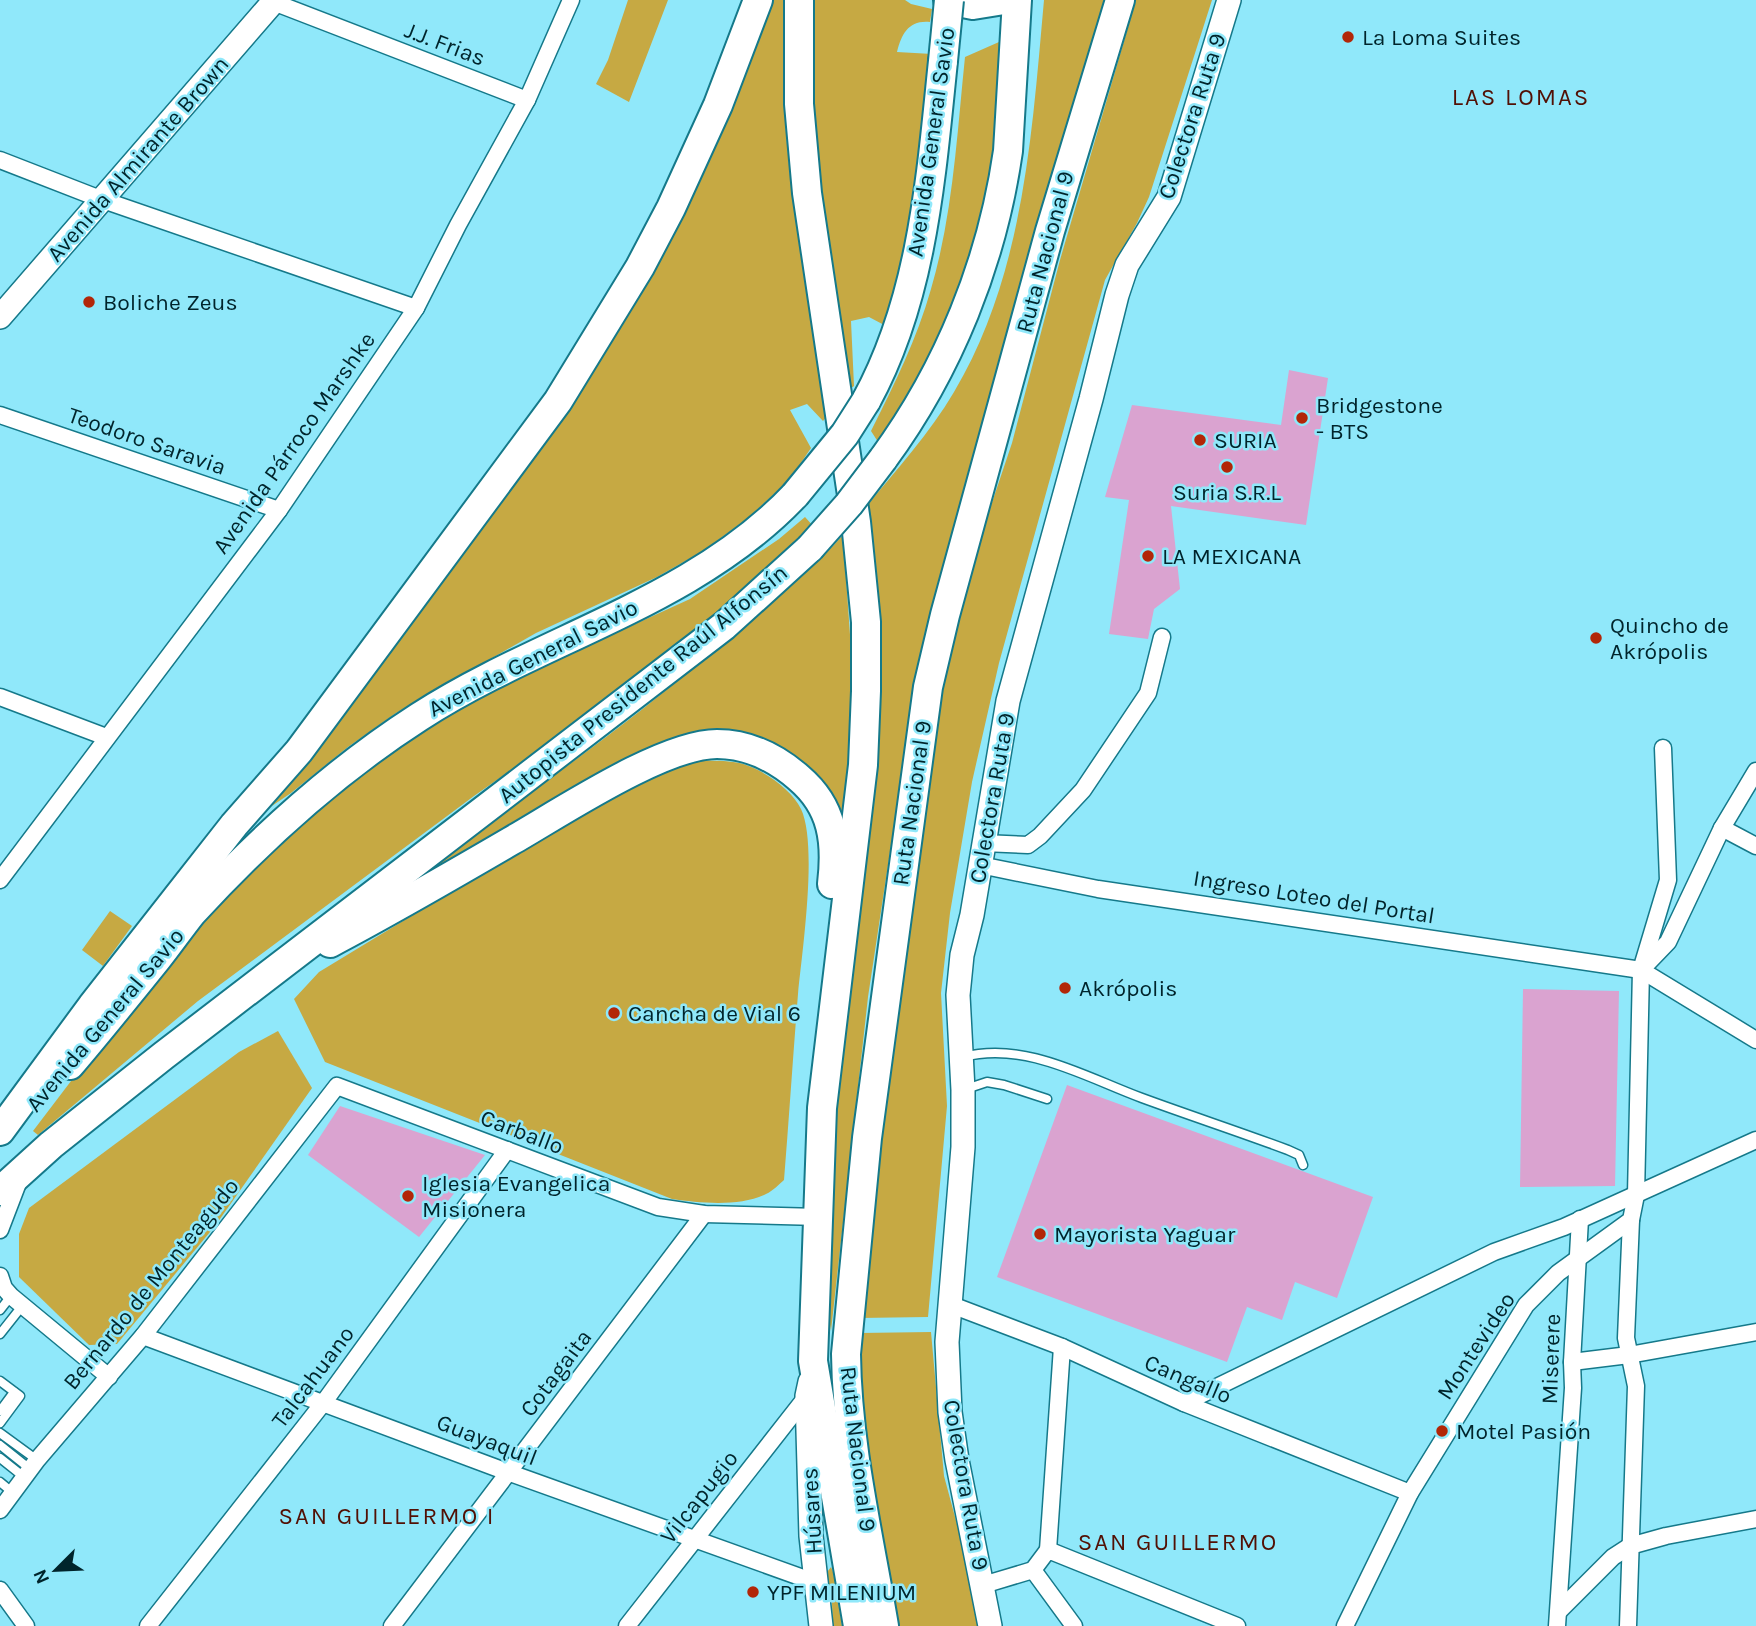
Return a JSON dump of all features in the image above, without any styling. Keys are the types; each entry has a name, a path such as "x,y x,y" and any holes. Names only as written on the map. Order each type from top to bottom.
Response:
{"highway":[{"path":"0,1132 167,910 234,825 299,751 558,401 640,267 671,208 718,105 758,0"},
{"name":"Ruta Nacional 9","path":"799,0 799,104 807,193 856,522 866,622 863,765 822,1108 813,1361 858,1626"},
{"path":"949,0 974,5 1004,0"},
{"name":"Avenida General Savio","path":"0,1145 94,1036 191,915 264,840 342,773 387,738 460,692 635,606 705,567 768,523 795,495 845,434 866,401 896,340 915,268 931,183 949,0"},
{"name":"Autopista Presidente Raúl Alfonsín","path":"263,979 724,626 810,548 849,504 914,414 943,363 972,292 999,200 1008,151 1017,0"},
{"name":"Ruta Nacional 9","path":"884,1626 854,1452 846,1386 846,1353 869,1124 928,687 944,615 1054,219 1119,9"},
{"path":"263,979 405,903 642,768 670,755 701,746 716,744 743,747 779,762 808,786 826,814 834,842 817,1029 816,1068 822,1108"},
{"name":"Avenida General Savio","path":"0,1191 93,1111 263,979"}],"street":[{"name":"Avenida Párroco Marshke","path":"0,880 279,510 416,308 527,100 571,0"},
{"name":"Colectora Ruta 9","path":"990,1626 950,1412 947,1342 963,1147 958,995 962,955 1008,701 1117,295 1127,265 1169,197 1229,0"},
{"name":"J.J. Frias","path":"272,1 527,100"},
{"name":"Avenida Almirante Brown","path":"0,317 272,1"},
{"path":"0,160 103,200 416,308"},
{"name":"Teodoro Saravia","path":"0,415 279,510"},
{"path":"982,854 1028,845 1040,836 1083,790 1148,693 1161,637"},
{"path":"0,697 106,737"},
{"path":"1628,1626 1636,1386 1626,1338 1631,1220 1636,1195 1641,970 1668,880 1663,748"},
{"path":"1641,970 1668,942 1722,828 1756,771"},
{"path":"1722,828 1756,846"},
{"name":"Ingreso Loteo del Portal","path":"982,854 1098,889 1641,970"},
{"path":"1641,970 1756,1040"},
{"name":"Carballo","path":"337,1086 648,1204 674,1211 704,1214 819,1217"},
{"name":"Bernardo de Monteagudo","path":"3,1499 143,1336 337,1086"},
{"path":"1184,1403 1494,1252 1580,1219 1756,1140"},
{"name":"Talcahuano","path":"148,1626 324,1402 507,1150"},
{"path":"0,1230 11,1198 27,1166"},
{"name":"Cotagaita","path":"392,1626 704,1214"},
{"name":"Miserere","path":"1558,1618 1573,1388 1580,1219"},
{"name":"Montevideo","path":"1345,1626 1410,1493 1526,1305 1558,1273 1631,1220"},
{"path":"7,1292 109,1377"},
{"name":"Cangallo","path":"949,1304 1062,1348 1184,1403 1410,1493"},
{"path":"1572,1362 1629,1355 1756,1332"},
{"name":"Guayaquil","path":"143,1336 510,1473 817,1583"},
{"path":"983,1585 1033,1570 1048,1550 1062,1348"},
{"name":"Húsares","path":"813,1361 807,1396 810,1536 821,1626"},
{"name":"Vilcapugio","path":"627,1626 807,1396"},
{"path":"1558,1618 1613,1557 1630,1546 1756,1519"},
{"path":"1048,1550 1237,1626"},
{"path":"1033,1570 1074,1626"},
{"path":"0,1590 26,1626"}],"lane":[{"path":"960,1058 995,1052 1047,1060 1139,1097 1288,1150 1299,1155 1303,1165"},
{"path":"963,1090 987,1082 1003,1084 1047,1099"},
{"path":"0,1310 7,1292"},
{"path":"0,1334 7,1292"},
{"path":"0,1396 7,1387"},
{"path":"0,1411 7,1387"},
{"path":"0,1423 20,1396 7,1387"},
{"path":"0,1433 30,1469"},
{"path":"0,1446 30,1469"},
{"path":"0,1458 30,1469"}],"shaded area":[{"path":"628,0 668,0 629,102 596,84 608,60"},
{"path":"768,0 788,0 784,90 790,178 805,279 830,413 823,421 807,404 790,410 811,448 790,479 748,518 703,551 657,577 536,633 396,713 260,814 504,494"},
{"path":"808,0 905,0 932,9 930,22 917,23 908,29 897,52 932,54 906,258 886,326 869,317 851,321 854,386 847,391 811,118"},
{"path":"1044,0 1104,0 915,687 868,997 831,1331 826,1297 866,507 945,407 977,347 996,300 1021,202 1035,101"},
{"path":"1136,0 1212,0 1149,197 1105,280 999,663 972,782 950,913 941,993 947,1106 928,1317 859,1318 893,1015 946,661 964,586 1012,443 1060,260"},
{"path":"999,42 994,144 976,235 951,308 935,343 880,445 871,431 912,344 938,261 953,174 965,57"},
{"path":"805,517 814,527 751,587 622,692 474,796 198,1001 38,1135 33,1131 173,947 293,823 439,718 528,673 690,599 779,539"},
{"path":"843,535 851,649 851,735 842,820 729,735 493,836 369,906 544,783 629,719 780,596"},
{"path":"696,760 742,764 772,778 796,801 806,826 809,872 784,1180 773,1189 744,1201 707,1203 672,1199 325,1062 294,999 319,972 581,813 647,779"},
{"path":"110,911 132,926 103,966 82,950"},
{"path":"278,1031 312,1088 215,1226 117,1344 89,1345 19,1277 19,1234 29,1208 239,1052"},
{"path":"931,1332 944,1476 976,1595 979,1626 899,1626 865,1441 859,1333"},
{"path":"831,1567 842,1626 833,1626 832,1604 824,1576"}],"building":[{"path":"1289,370 1328,378 1306,525 1171,506 1180,589 1154,609 1148,639 1109,634 1129,500 1105,497 1132,405 1281,425"},
{"path":"1523,989 1619,991 1615,1186 1520,1187"},
{"path":"1067,1085 1373,1197 1337,1298 1295,1282 1282,1320 1247,1307 1227,1362 997,1277"},
{"name":"Iglesia Evangelica Misionera","path":"340,1106 485,1155 419,1237 308,1155"}],"place":[{"name":"La Loma Suites","path":"1348,37"},
{"name":"Boliche Zeus","path":"89,302"},
{"name":"Bridgestone - BTS","path":"1302,418"},
{"name":"SURIA","path":"1200,440"},
{"name":"Suria S.R.L","path":"1227,467"},
{"name":"LA MEXICANA","path":"1148,556"},
{"name":"Quincho de Akrópolis","path":"1596,638"},
{"name":"Akrópolis","path":"1065,988"},
{"name":"Cancha de Vial 6","path":"614,1013"},
{"name":"Iglesia Evangelica Misionera","path":"408,1196"},
{"name":"Mayorista Yaguar","path":"1040,1234"},
{"name":"Motel Pasión","path":"1442,1431"},
{"name":"YPF MILENIUM","path":"753,1592"}],"district":[{"name":"LAS LOMAS","path":"1521,97"},
{"name":"SAN GUILLERMO I","path":"387,1516"},
{"name":"SAN GUILLERMO","path":"1178,1542"}]}
